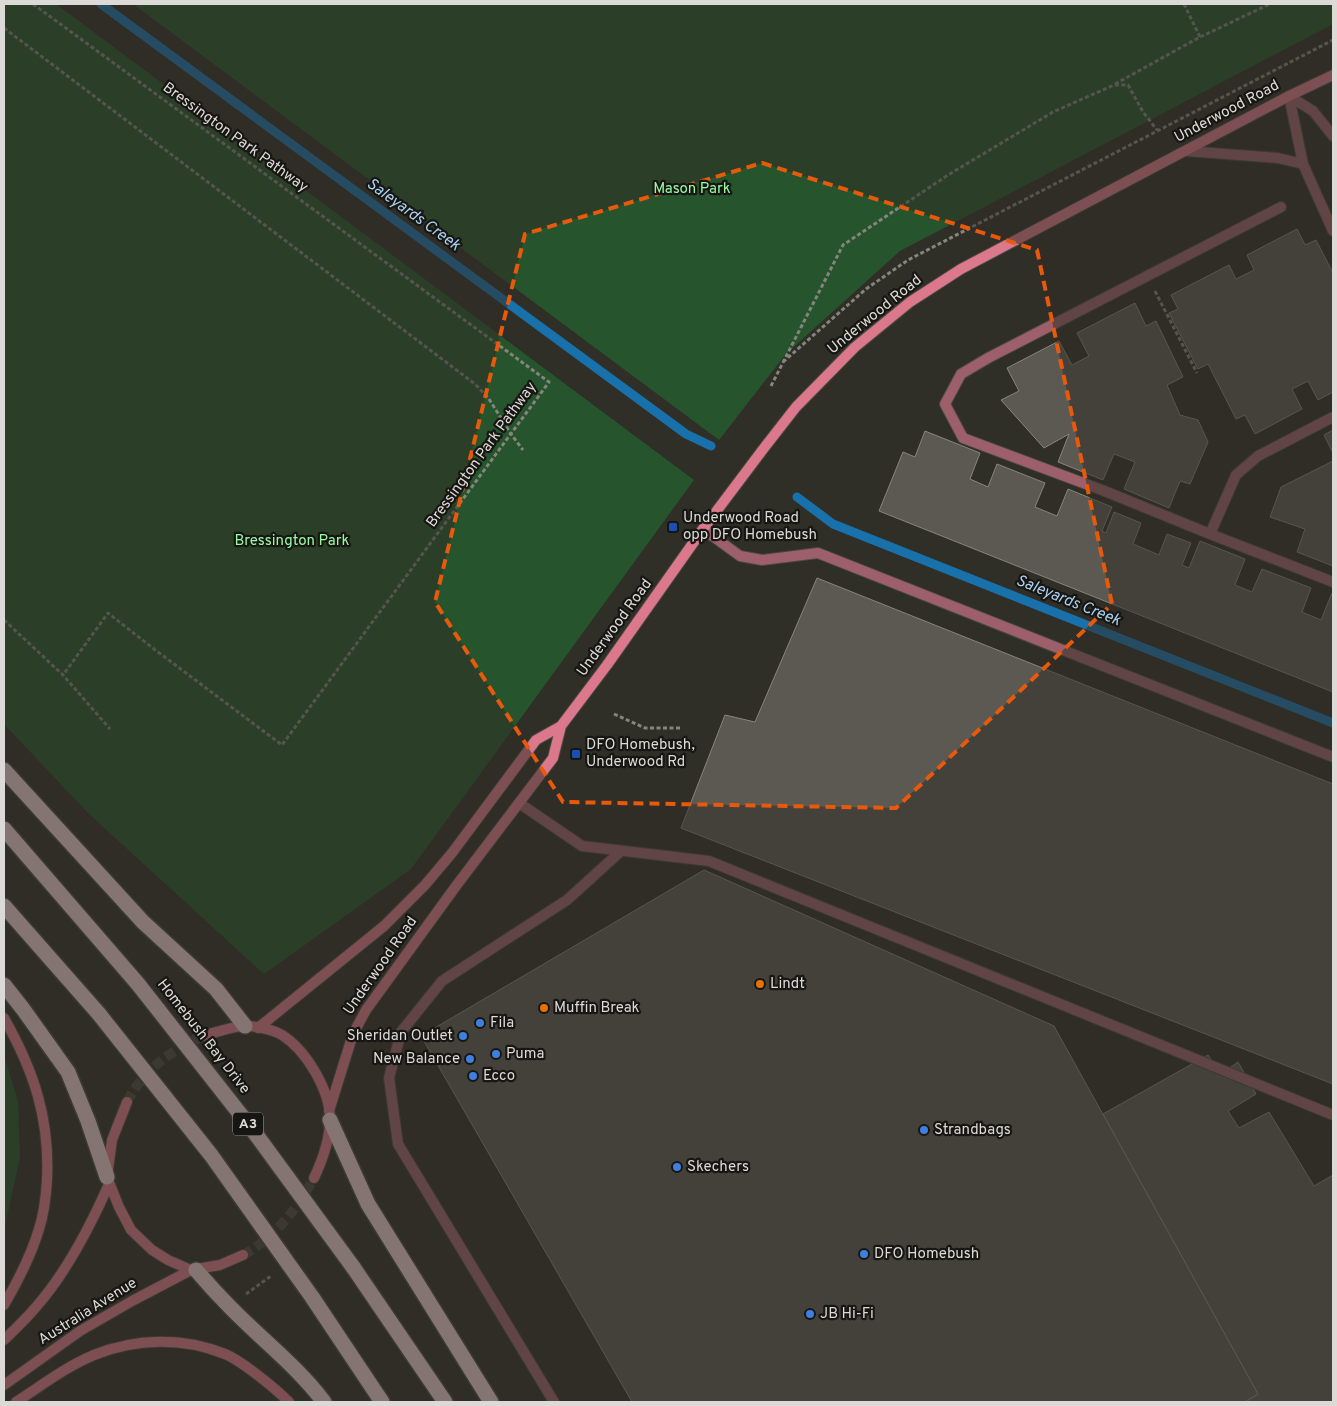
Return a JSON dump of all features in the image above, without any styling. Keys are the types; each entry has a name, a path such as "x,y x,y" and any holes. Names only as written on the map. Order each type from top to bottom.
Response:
{"highway":[{"path":"4,770 143,922 216,989 251,1027"},
{"name":"Homebush Bay Drive","path":"4,829 138,984 252,1129 353,1267 445,1402"},
{"path":"4,906 99,1014 212,1154 312,1297 382,1402"},
{"path":"4,985 24,1009 68,1072 88,1121 108,1180"},
{"path":"330,1115 368,1204 491,1402"},
{"path":"193,1270 229,1307 292,1365 324,1402"}],"main road":[{"name":"Underwood Road","path":"330,1115 353,1034 366,1010 450,893 553,758 561,726 607,665 703,529 796,407 855,347 910,302 961,269 1288,96 1333,75"},
{"name":"Underwood Road","path":"251,1027 384,926 425,885 452,852 536,740 561,726"},
{"path":"4,1018 37,1089 46,1128 48,1166 40,1228 18,1281 4,1305"},
{"path":"203,1036 251,1027 280,1034 293,1043 302,1053 314,1070 330,1115 327,1146 314,1178"},
{"name":"Australia Avenue","path":"4,1340 36,1307 60,1275 96,1214 108,1180 112,1140 127,1102"},
{"path":"108,1180 124,1219 140,1240 168,1260 193,1270"},
{"name":"Australia Avenue","path":"4,1385 80,1331 132,1301 193,1270 220,1265 243,1255"},
{"path":"16,1402 93,1355 124,1345 154,1341 190,1343 227,1354 256,1374 289,1402"}],"lane":[{"path":"1288,96 1313,111 1333,136"},
{"path":"1288,96 1303,164 1333,231"},
{"path":"1186,150 1278,158 1303,164"},
{"path":"1281,207 988,358 961,374 945,404 964,438 1102,490 1333,582"},
{"path":"1210,534 1236,475 1258,456 1333,417"},
{"path":"703,529 740,556 762,560 818,553 1333,757"},
{"path":"519,803 582,846 709,861 1333,1115"},
{"path":"554,1402 398,1144 389,1078 401,1032 442,981 567,900 621,851"}],"path":[{"name":"Bressington Park Pathway","path":"33,4 549,382 282,746 108,613 64,675"},
{"path":"1184,4 1200,37"},
{"path":"771,386 843,245 948,175 1052,112 1114,85 1200,37 1270,4"},
{"path":"4,28 475,384 489,399 522,450"},
{"path":"784,362 866,289 908,260 1333,40"},
{"path":"1114,85 1128,86 1142,112 1157,130"},
{"path":"1147,276 1198,372"},
{"path":"4,620 64,675 110,729"},
{"path":"614,714 645,728 681,728"}],"highlighted area":[{"path":"762,163 1037,250 1112,604 896,808 563,802 435,602 525,234"}],"green space":[{"name":"Bressington Park","path":"4,4 56,4 694,480 411,869 264,974 88,813 4,724"},
{"name":"Mason Park","path":"133,4 1333,4 1333,24 900,251 786,354 719,440"},
{"path":"4,1056 18,1101 20,1157 4,1230"}],"building":[{"path":"1297,229 1305,245 1316,240 1333,273 1333,392 1318,400 1308,381 1292,389 1302,409 1255,434 1245,415 1236,419 1208,364 1198,369 1169,313 1178,309 1171,295 1229,265 1236,279 1254,270 1247,255"},
{"path":"1135,303 1146,326 1156,321 1183,377 1167,385 1180,415 1198,420 1208,442 1190,484 1180,481 1169,508 1124,489 1135,462 1114,454 1103,480 1058,462 1069,434 1044,448 1001,400 1019,391 1007,368 1059,341 1072,365 1089,356 1077,333"},
{"path":"1333,430 1333,453 1324,435"},
{"path":"925,431 980,453 970,479 988,487 997,464 1045,483 1035,507 1057,516 1068,489 1112,507 1102,531 1106,533 1114,512 1141,523 1133,544 1159,555 1167,534 1191,543 1182,565 1189,568 1200,541 1245,559 1235,585 1252,592 1262,569 1311,588 1302,612 1321,620 1333,593 1333,692 879,511 903,452 915,457"},
{"path":"1333,461 1333,566 1297,552 1305,529 1270,517 1281,487"},
{"path":"817,578 1333,784 1333,1084 681,828 725,715 755,722"},
{"name":"DFO Homebush","path":"704,870 1054,1026 1258,1394 1245,1402 632,1402 421,1036"},
{"path":"1208,1055 1221,1074 1238,1062 1256,1094 1228,1111 1239,1128 1269,1112 1314,1186 1333,1175 1333,1402 1245,1402 1258,1394 1103,1114"}],"waterway":[{"name":"Saleyards Creek","path":"101,4 686,434 711,446"},
{"name":"Saleyards Creek","path":"797,497 833,524 1333,723"}],"tunnel":[{"path":"127,1102 134,1090 159,1062 203,1036"},
{"path":"243,1255 265,1240 284,1222 314,1178"}],"place":[{"name":"Underwood Road opp DFO Homebush","path":"673,527"},
{"name":"DFO Homebush, Underwood Rd","path":"576,754"},
{"name":"Lindt","path":"760,984"},
{"name":"Muffin Break","path":"544,1008"},
{"name":"Fila","path":"480,1023"},
{"name":"Sheridan Outlet","path":"463,1036"},
{"name":"Puma","path":"496,1054"},
{"name":"New Balance","path":"470,1059"},
{"name":"Ecco","path":"473,1076"},
{"name":"Strandbags","path":"924,1130"},
{"name":"Skechers","path":"677,1167"},
{"name":"DFO Homebush","path":"864,1254"},
{"name":"JB Hi-Fi","path":"810,1314"}]}
